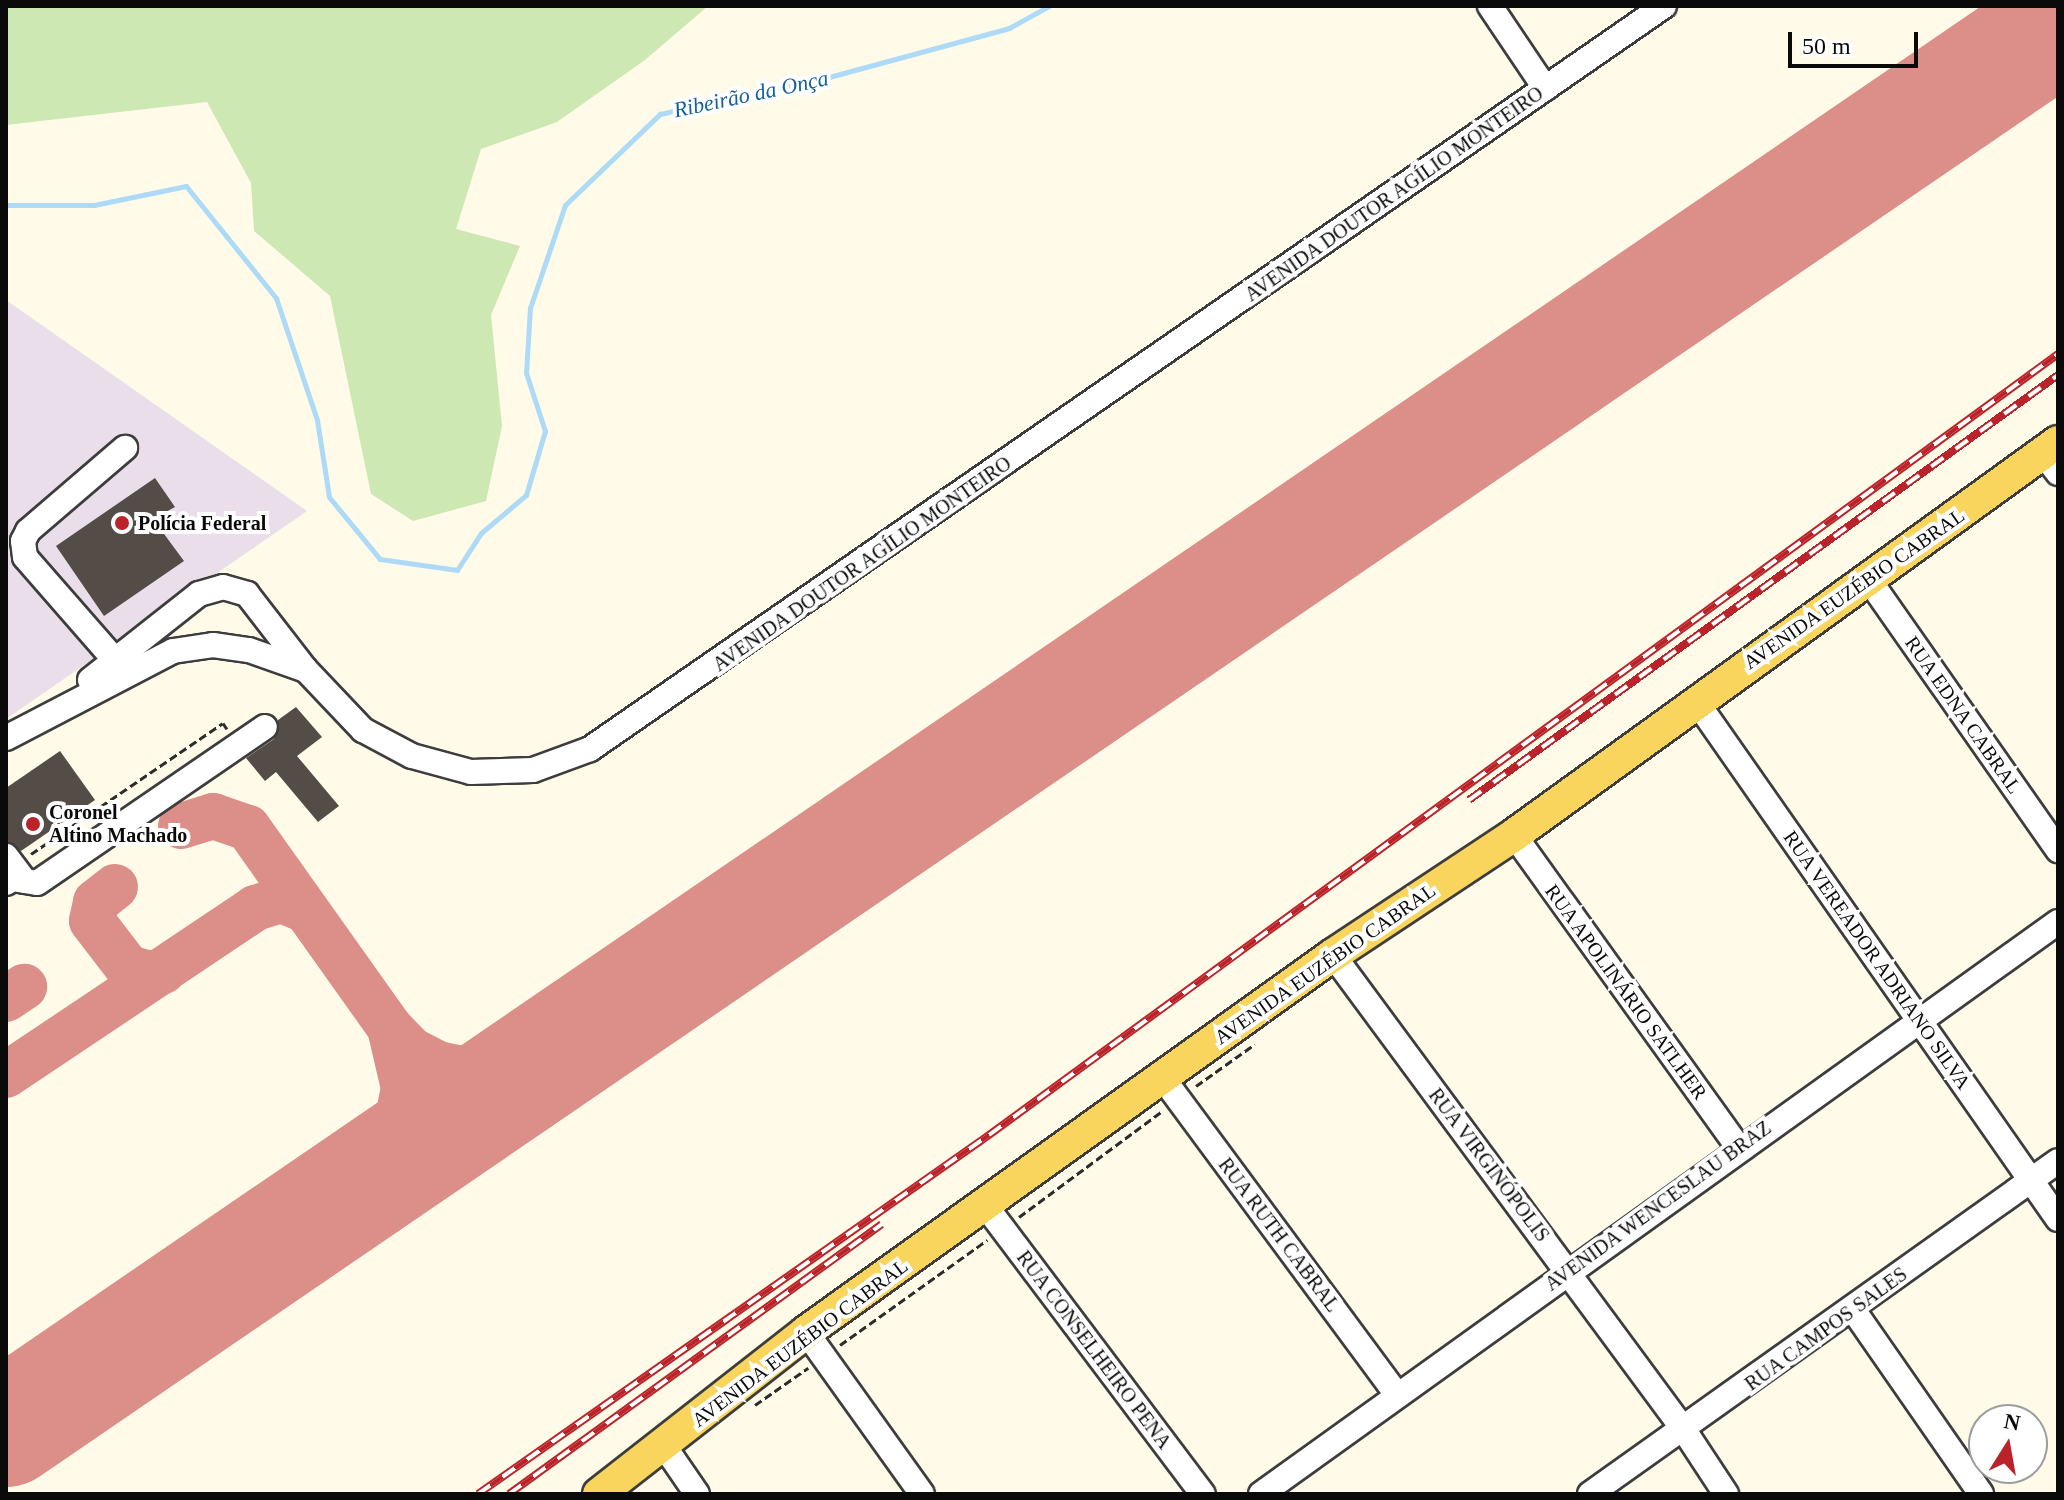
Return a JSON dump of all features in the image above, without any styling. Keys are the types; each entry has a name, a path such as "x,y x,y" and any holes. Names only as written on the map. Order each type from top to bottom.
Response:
{"main road":[{"name":"AVENIDA EUZÉBIO CABRAL","path":"599,1494 806,1332 1162,1077 1333,955 1514,835 1696,701 1869,580 2053,456"}],"street":[{"path":"1490,6 1545,88"},
{"name":"AVENIDA DOUTOR AGÍLIO MONTEIRO","path":"6,738 173,651 213,645 249,650 306,670 363,730 412,756 471,772 533,770 590,749 1664,6"},
{"path":"114,659 25,557 23,541 28,531 125,448"},
{"name":"RUA EDNA CABRAL","path":"1869,580 2058,850"},
{"path":"51,712 199,594 223,587 247,594 306,670"},
{"name":"RUA VEREADOR ADRIANO SILVA","path":"1696,701 2058,1219"},
{"path":"12,871 37,883 265,727"},
{"name":"RUA APOLINÁRIO SATLHER","path":"1514,835 1739,1148"},
{"name":"AVENIDA WENCESLAU BRAZ","path":"1261,1494 1396,1393 2058,922"},
{"name":"RUA VIRGINÓPOLIS","path":"1333,955 1684,1430 1726,1494"},
{"name":"RUA RUTH CABRAL","path":"1162,1077 1396,1393"},
{"name":"RUA CAMPOS SALES","path":"1590,1494 1854,1311 2058,1161"},
{"name":"RUA CONSELHEIRO PENA","path":"985,1205 1203,1494"},
{"path":"1854,1311 1981,1494"},
{"path":"806,1332 922,1494"},
{"path":"664,1446 697,1494"}],"path":[{"path":"12,871 223,723 238,746"}],"shaded area":[{"path":"6,300 307,511 6,719"}],"green space":[{"path":"6,6 708,6 645,60 557,122 481,149 456,229 520,246 491,315 502,426 486,501 413,521 371,494 330,296 254,231 251,183 207,102 6,125"}],"building":[{"path":"155,478 175,507 153,519 184,561 104,616 56,546"},
{"path":"296,707 322,737 297,756 339,806 318,822 276,772 265,781 246,758 274,739 278,720"},
{"name":"Coronel Altino Machado","path":"60,751 95,800 21,851 6,841 6,788"}],"waterway":[{"name":"Ribeirão da Onça","path":"6,205 94,205 186,186 276,298 317,420 329,497 380,559 457,570 481,533 526,495 545,431 526,373 530,308 565,205 660,114 829,77 1009,28 1049,6"}],"taxiway":[{"path":"181,826 213,816 248,828 390,1028 404,1088 396,1128 381,1159 337,1202"},
{"path":"115,887 96,902 92,921 128,968 154,975 163,971"},
{"path":"6,1075 255,908 282,900 305,910"},
{"path":"6,999 24,987"},
{"path":"390,1028 411,1050 438,1064 481,1073 504,1072 554,1053"}],"runway":[{"path":"6,1428 2058,25"}],"railway":[{"path":"478,1494 989,1135 2058,354"},
{"path":"1469,800 2058,375"},
{"path":"509,1494 882,1224"}],"place":[{"name":"Polícia Federal","path":"122,523"},
{"name":"Coronel Altino Machado","path":"33,824"}]}
